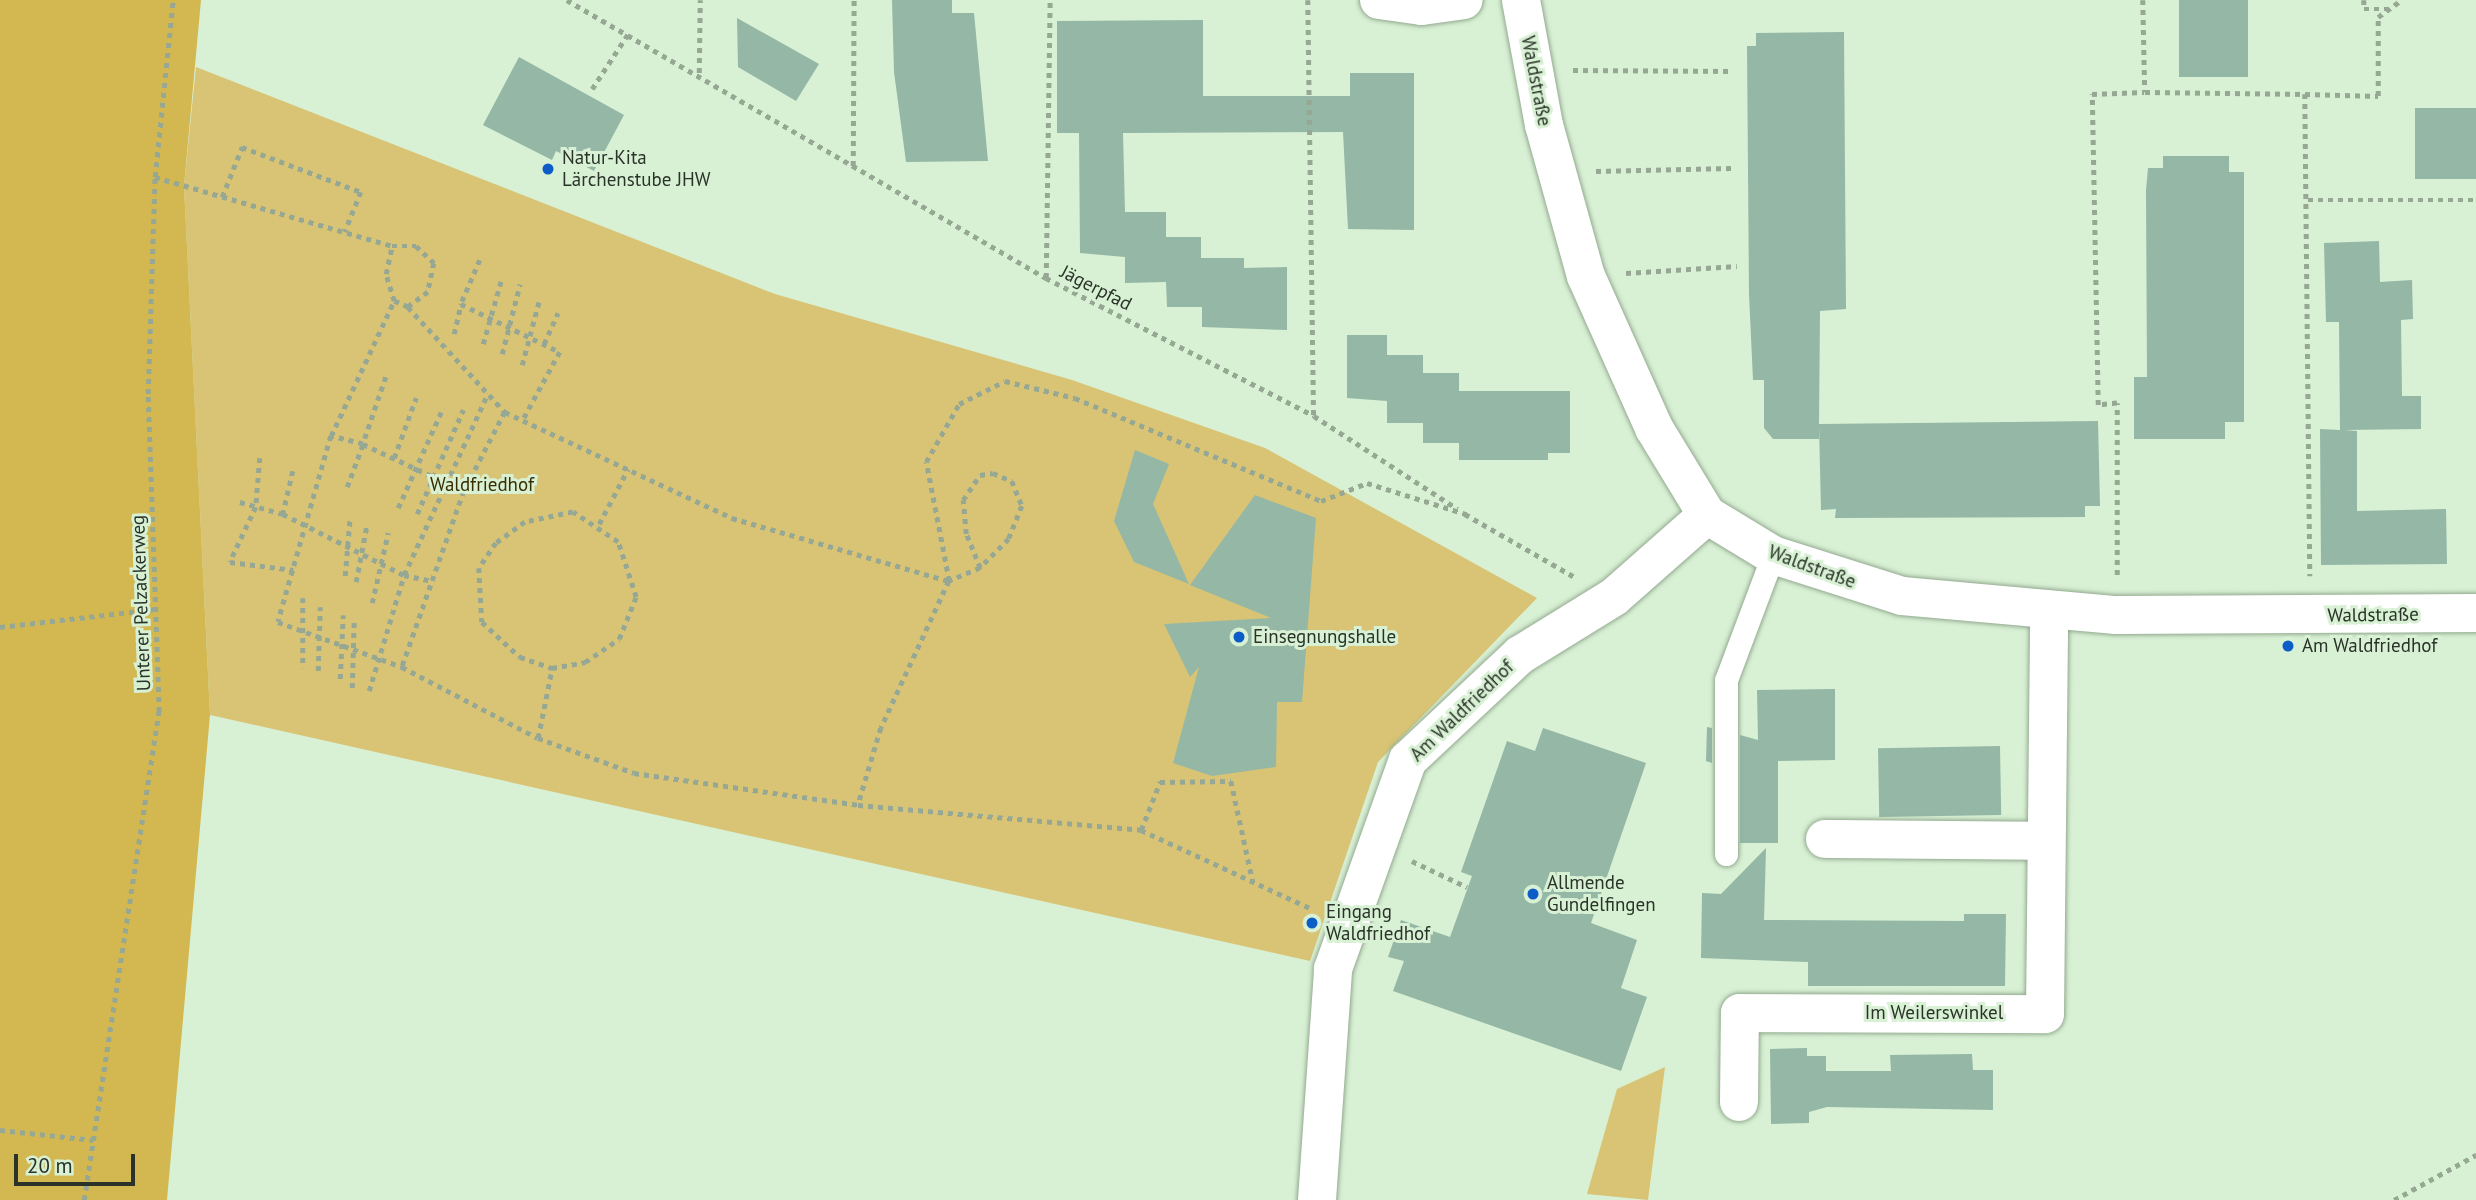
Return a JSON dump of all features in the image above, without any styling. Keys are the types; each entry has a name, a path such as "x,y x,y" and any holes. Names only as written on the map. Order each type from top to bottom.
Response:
{"street":[{"path":"1379,0 1422,6 1464,0"},
{"name":"Waldstraße","path":"1521,0 1556,174 1586,276 1654,428 1707,515 1773,555 1902,596 2049,613 2116,615 2476,613"},
{"name":"Am Waldfriedhof","path":"1317,1200 1345,924 1373,843 1408,760 1520,655 1614,597 1707,515"},
{"name":"Im Weilerswinkel","path":"1739,1102 1740,1013 2045,1014 2049,613"},
{"path":"1825,839 2046,841"}],"lane":[{"path":"1726,854 1726,680 1773,555"}],"path":[{"name":"Unterer Pelzackerweg","path":"84,1200 159,712 148,394 155,177 173,0"},
{"name":"Jägerpfad","path":"567,0 699,73 1046,278 1314,416 1465,514 1614,597"},
{"path":"699,73 700,0"},
{"path":"853,166 854,0"},
{"path":"1046,278 1050,0"},
{"path":"1308,0 1314,416"},
{"path":"2143,0 2145,92"},
{"path":"2364,0 2364,9 2390,9"},
{"path":"2116,615 2117,403 2098,405 2092,94 2145,92 2378,96 2378,17 2401,0"},
{"path":"592,89 628,34"},
{"path":"1535,71 1733,71"},
{"path":"2305,94 2313,615"},
{"path":"222,197 242,147 361,192 345,232"},
{"path":"1556,174 1677,164 1731,168"},
{"path":"155,177 392,246 416,246 434,264 428,292 408,307"},
{"path":"2308,200 2476,200"},
{"path":"392,246 386,274 394,301 331,436 278,622 353,652 402,667 538,737 634,773 858,805 1141,830 1345,924"},
{"path":"454,334 461,304 480,260"},
{"path":"1586,276 1737,266"},
{"path":"483,344 501,281"},
{"path":"502,354 520,284"},
{"path":"394,301 408,307 505,412 732,518 949,581 980,568 1009,539 1022,506 1012,481 993,473 980,475 963,500 966,534 980,568"},
{"path":"522,365 540,301"},
{"path":"461,304 560,352 523,420"},
{"path":"544,344 558,313"},
{"path":"347,487 386,377"},
{"path":"858,805 881,728 949,581 926,462 959,404 1005,382 1075,398 1321,501 1367,483 1465,514"},
{"path":"369,691 404,575 488,393"},
{"path":"394,458 416,398"},
{"path":"398,508 443,408"},
{"path":"417,514 463,411"},
{"path":"402,667 464,491 505,412"},
{"path":"331,436 363,444 464,491"},
{"path":"260,458 256,507 230,562 293,570"},
{"path":"599,524 628,469"},
{"path":"283,514 293,471"},
{"path":"240,502 283,514 404,575 432,581"},
{"path":"573,512 599,524 618,542 636,597 619,639 585,662 552,668 520,657 482,622 479,568 496,543 525,522 573,512"},
{"path":"345,576 345,545 350,517"},
{"path":"356,582 367,524"},
{"path":"372,603 388,533"},
{"path":"303,598 303,668"},
{"path":"318,671 320,607"},
{"path":"0,626 156,609"},
{"path":"340,679 343,615"},
{"path":"352,688 354,620"},
{"path":"538,737 552,668"},
{"path":"1141,830 1160,782 1231,781 1254,882"},
{"path":"1373,843 1467,887"},
{"path":"0,1130 93,1140"},
{"path":"2394,1200 2476,1155"}],"green space":[{"name":"Waldfriedhof","path":"196,67 775,294 1072,380 1265,448 1537,598 1378,762 1310,961 210,715 184,186"},
{"path":"1665,1067 1648,1200 1587,1194 1617,1089"}],"shaded area":[{"path":"0,0 201,0 184,186 210,715 167,1200 0,1200"}],"building":[{"path":"892,0 952,0 952,13 974,13 988,161 906,162 894,72"},
{"path":"2179,0 2248,0 2248,77 2179,77"},
{"path":"737,18 819,64 796,101 738,67"},
{"path":"1203,20 1203,96 1350,96 1350,73 1414,73 1414,230 1348,229 1343,132 1123,133 1125,212 1166,212 1166,237 1201,237 1201,258 1244,258 1244,268 1287,267 1287,330 1202,327 1202,307 1167,307 1166,282 1125,283 1125,257 1080,253 1079,133 1057,133 1057,21"},
{"path":"1844,32 1846,309 1820,311 1819,424 2098,421 2100,506 2085,506 2085,517 1835,518 1836,509 1821,510 1819,425 1819,439 1773,439 1764,428 1764,380 1753,380 1749,294 1747,46 1756,46 1756,33"},
{"path":"519,57 624,115 594,171 556,151 552,160 483,125"},
{"path":"2415,108 2476,108 2476,179 2415,179"},
{"path":"2163,156 2229,156 2229,172 2244,172 2244,422 2225,422 2225,439 2134,439 2134,377 2147,377 2148,168 2163,168"},
{"path":"2379,241 2380,282 2412,280 2413,319 2401,320 2402,396 2421,396 2421,429 2344,430 2357,431 2357,511 2446,509 2447,564 2321,565 2320,429 2340,430 2339,322 2326,322 2324,243"},
{"path":"1347,335 1387,335 1387,355 1423,355 1423,373 1459,373 1459,391 1570,391 1570,453 1548,453 1548,460 1459,460 1459,443 1423,443 1423,423 1387,423 1387,401 1347,398"},
{"path":"1135,450 1169,464 1153,504 1189,584 1134,562 1114,521"},
{"name":"Einsegnungshalle","path":"1255,495 1316,518 1302,702 1277,702 1276,767 1212,776 1173,763 1199,667 1190,677 1164,624 1271,618 1190,585"},
{"path":"1835,689 1835,760 1778,761 1778,843 1740,843 1740,735 1758,740 1757,690"},
{"path":"1707,727 1712,728 1712,763 1706,761"},
{"name":"Allmende Gundelfingen","path":"1543,728 1646,763 1591,923 1637,940 1621,988 1647,997 1621,1071 1393,991 1404,961 1388,957 1401,920 1450,937 1472,876 1461,872 1507,741 1535,751"},
{"path":"2000,746 2001,815 1879,817 1878,748"},
{"path":"1766,848 1764,920 1964,921 1964,914 2006,914 2005,986 1808,986 1808,962 1701,958 1702,893 1721,894"},
{"path":"1807,1048 1807,1056 1826,1056 1826,1071 1891,1071 1890,1055 1972,1054 1973,1070 1993,1070 1993,1110 1827,1107 1809,1112 1809,1123 1771,1124 1770,1049"}],"place":[{"name":"Natur-Kita Lärchenstube JHW","path":"548,169"},
{"name":"Einsegnungshalle","path":"1239,637"},
{"name":"Am Waldfriedhof","path":"2288,646"},
{"name":"Allmende Gundelfingen","path":"1533,894"},
{"name":"Eingang Waldfriedhof","path":"1312,923"}]}
